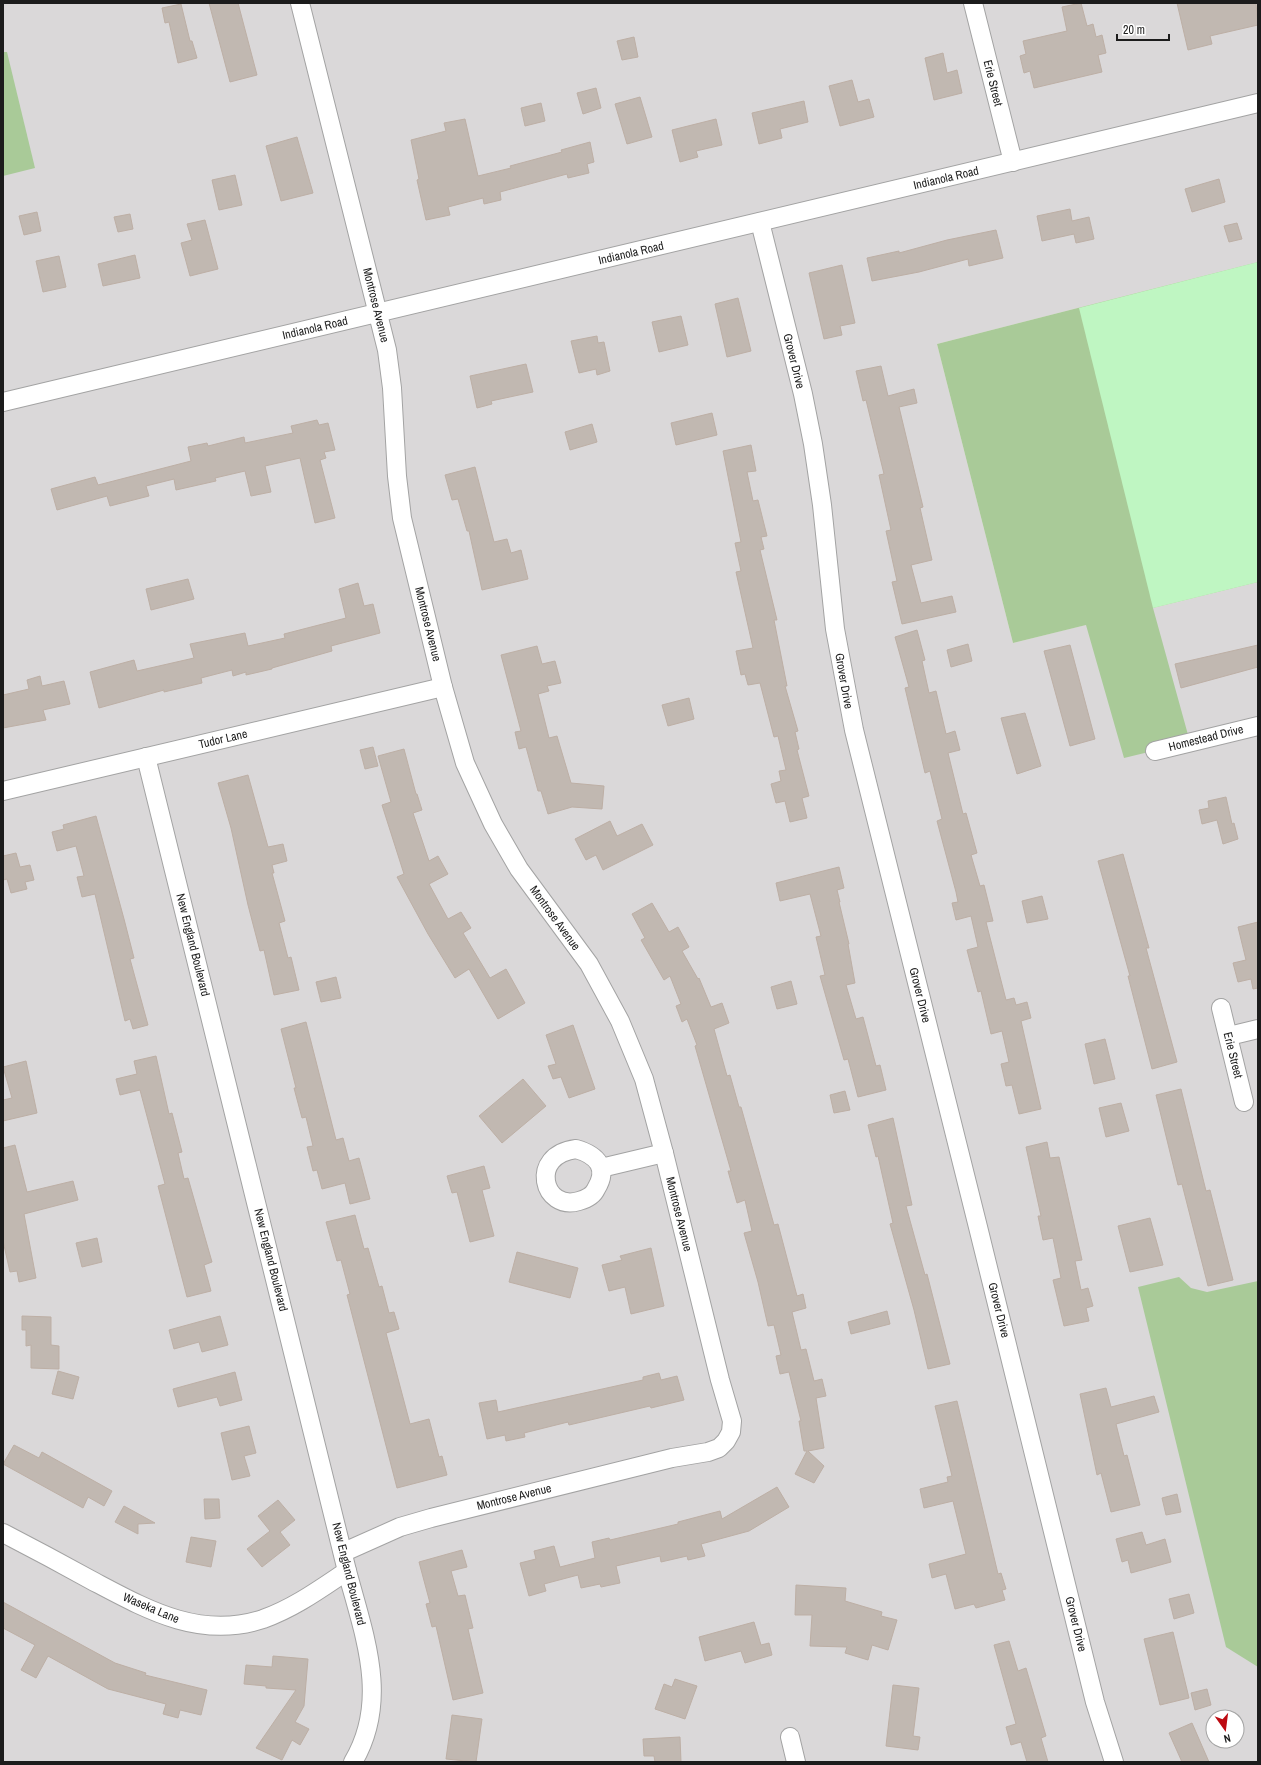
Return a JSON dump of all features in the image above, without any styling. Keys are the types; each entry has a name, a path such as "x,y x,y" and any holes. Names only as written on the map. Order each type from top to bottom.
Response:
{"street":[{"name":"Montrose Avenue","path":"300,3 387,350 392,388 397,476 402,518 443,687 465,763 493,824 519,869 589,964 620,1021 644,1079 664,1153 720,1380 732,1421 731,1432 726,1441 719,1448 708,1452 672,1458 431,1518 400,1527 344,1552"},
{"name":"Erie Street","path":"973,3 1013,162"},
{"name":"Indianola Road","path":"3,402 378,314 1258,103"},
{"name":"Grover Drive","path":"760,222 803,394 813,444 822,505 835,629 854,730 977,1220 1095,1702 1114,1762"},
{"name":"Tudor Lane","path":"3,791 443,687"},
{"name":"Homestead Drive","path":"1155,751 1258,726"},
{"name":"New England Boulevard","path":"146,757 344,1552 347,1571 369,1654 373,1694 370,1718 364,1739 353,1762"},
{"name":"Erie Street","path":"1221,1008 1244,1102"},
{"path":"1229,1036 1258,1029"},
{"path":"601,1168 664,1153"},
{"name":"Waseka Lane","path":"3,1532 138,1605 174,1620 198,1624 228,1626 247,1623 268,1617 296,1604 347,1571"},
{"path":"790,1737 796,1762"}],"shaded area":[{"path":"3,3 1258,3 1258,262 937,344 1013,643 1258,582 1258,1762 3,1762"}],"green space":[{"path":"3,52 7,52 35,168 3,176"},
{"path":"1258,262 1258,582 1153,608 1190,742 1124,758 1086,625 1013,643 937,344"},
{"path":"1258,262 1258,582 1153,608 1079,308"},
{"path":"1179,1277 1191,1288 1207,1292 1258,1281 1258,1667 1226,1647 1138,1287"}],"building":[{"path":"209,3 238,3 257,75 230,82"},
{"path":"1081,3 1087,26 1093,24 1096,37 1102,35 1106,53 1098,55 1102,72 1034,88 1030,71 1024,73 1020,56 1026,54 1023,41 1067,31 1062,7"},
{"path":"1177,3 1256,3 1258,25 1210,36 1212,44 1188,50"},
{"path":"181,4 190,41 192,41 197,58 178,63 169,22 165,23 162,8"},
{"path":"634,37 638,57 622,60 617,41"},
{"path":"943,53 947,73 957,70 962,93 934,100 925,58"},
{"path":"852,80 858,102 869,99 874,117 840,126 829,86"},
{"path":"596,88 601,108 583,114 577,93"},
{"path":"640,97 652,137 627,144 615,104"},
{"path":"804,101 808,122 780,129 782,138 759,144 752,113"},
{"path":"541,103 545,121 525,126 521,108"},
{"path":"465,119 478,176 511,168 510,166 562,152 561,150 590,142 594,162 587,164 589,173 568,178 567,174 500,192 501,200 484,204 483,198 448,207 450,215 426,220 417,180 419,179 411,140 446,131 444,123"},
{"path":"716,119 722,145 696,151 698,157 680,162 672,130"},
{"path":"297,137 313,193 281,201 266,146"},
{"path":"235,175 242,205 219,210 212,180"},
{"path":"1219,179 1225,202 1192,212 1185,189"},
{"path":"1070,209 1072,221 1089,217 1094,239 1076,243 1074,234 1042,241 1037,216"},
{"path":"37,212 41,231 24,235 19,216"},
{"path":"130,214 133,229 118,232 114,217"},
{"path":"205,220 218,269 190,276 181,243 192,240 187,224"},
{"path":"1237,223 1242,239 1229,242 1224,226"},
{"path":"996,230 1003,258 969,266 968,259 919,272 872,281 867,258 899,251 899,253 947,240"},
{"path":"135,255 140,278 103,286 98,264"},
{"path":"59,256 66,287 43,292 36,261"},
{"path":"842,265 855,323 840,326 842,335 824,339 809,273"},
{"path":"738,298 751,351 727,357 715,304"},
{"path":"681,316 688,345 659,352 652,322"},
{"path":"597,336 598,343 604,342 610,371 597,375 596,369 579,373 571,341"},
{"path":"526,364 533,392 491,401 492,404 477,408 470,376"},
{"path":"881,366 888,396 914,389 917,403 899,407 923,507 920,508 932,560 911,565 921,603 952,596 956,612 902,624 892,582 897,581 886,531 891,530 879,475 884,474 866,400 863,401 856,371"},
{"path":"712,413 717,435 676,445 671,423"},
{"path":"317,420 319,425 328,423 335,450 324,452 326,458 320,460 335,518 315,523 300,458 265,466 271,492 251,496 245,471 215,478 216,481 176,490 174,479 146,486 149,496 110,506 107,496 57,510 51,489 95,477 98,485 191,461 188,447 207,443 208,446 244,437 245,443 293,433 291,426"},
{"path":"592,424 597,442 570,450 565,432"},
{"path":"751,445 756,471 747,472 753,501 758,500 767,536 761,537 764,549 760,550 777,620 774,620 787,686 785,686 798,731 795,732 799,749 797,750 809,796 802,798 807,818 790,822 785,801 776,803 771,784 781,781 779,771 786,770 778,736 774,737 760,683 748,685 745,674 741,675 736,651 753,648 736,572 741,571 735,543 741,542 723,451"},
{"path":"475,467 494,542 507,539 511,553 521,550 528,579 482,590 469,531 467,531 458,499 452,500 445,475"},
{"path":"188,579 194,599 151,610 146,589"},
{"path":"358,583 364,606 373,604 380,633 331,646 332,651 272,669 246,675 246,672 233,676 232,670 201,678 202,683 164,692 164,690 99,708 90,672 134,660 137,671 194,658 190,644 245,633 248,646 285,638 284,634 346,618 339,589"},
{"path":"917,630 925,660 922,661 929,693 936,691 946,734 955,731 960,750 948,753 963,814 966,813 977,853 971,855 980,886 984,885 993,921 986,922 1006,1000 1014,998 1016,1005 1027,1002 1031,1018 1021,1021 1041,1109 1019,1114 1012,1085 1006,1086 1001,1064 1009,1062 1002,1031 991,1034 981,991 978,992 967,950 978,947 971,916 956,920 952,903 958,902 937,821 942,819 930,771 925,773 905,688 909,687 895,637"},
{"path":"968,644 972,661 951,667 947,650"},
{"path":"1070,645 1095,739 1070,746 1044,651"},
{"path":"1258,645 1258,667 1181,688 1175,664"},
{"path":"537,646 542,664 555,661 561,683 547,686 549,691 538,694 549,738 557,736 571,783 604,786 602,809 572,807 548,814 541,791 538,791 526,747 519,749 515,732 521,731 501,655"},
{"path":"40,676 42,686 64,681 70,704 43,710 46,720 3,728 3,695 29,689 27,680"},
{"path":"689,698 694,719 668,726 662,705"},
{"path":"1025,713 1041,766 1017,774 1001,718"},
{"path":"373,747 378,766 365,769 360,750"},
{"path":"404,749 416,794 422,810 413,813 429,861 438,856 448,874 429,884 448,919 461,912 471,928 463,933 490,978 506,969 525,1003 498,1019 469,969 455,978 428,934 397,877 404,874 382,805 391,802 378,756"},
{"path":"248,775 268,847 283,844 287,861 272,865 274,873 272,873 285,921 279,923 288,958 291,957 299,990 274,995 264,950 260,951 231,828 218,783"},
{"path":"1226,797 1232,824 1234,823 1238,839 1223,844 1217,820 1202,824 1199,810 1209,808 1208,801"},
{"path":"96,816 134,958 130,959 148,1025 133,1029 130,1019 125,1021 95,894 82,897 77,877 84,876 76,846 57,851 52,832 64,829 63,825"},
{"path":"610,821 617,836 642,824 653,845 603,870 596,855 586,860 575,839"},
{"path":"16,853 20,867 30,865 34,880 25,882 27,889 11,893 7,879 3,880 3,856"},
{"path":"1123,854 1149,948 1146,948 1177,1062 1152,1069 1128,976 1130,976 1098,861"},
{"path":"839,867 844,888 837,890 849,944 855,983 846,985 856,1019 863,1017 876,1066 880,1065 886,1090 858,1097 848,1059 844,1060 820,976 825,975 816,937 821,936 810,894 780,901 776,883"},
{"path":"1042,896 1048,919 1027,923 1022,901"},
{"path":"652,903 669,932 678,927 689,947 682,951 698,979 699,978 711,1007 722,1003 729,1023 714,1029 727,1076 730,1075 739,1107 741,1107 774,1225 778,1224 797,1296 803,1294 806,1308 792,1312 801,1350 806,1349 814,1381 822,1379 826,1396 816,1398 824,1448 808,1451 824,1466 814,1483 795,1474 807,1451 804,1451 799,1421 801,1421 789,1372 780,1374 776,1356 781,1355 774,1325 768,1326 758,1282 744,1233 752,1231 745,1200 737,1203 728,1171 731,1171 695,1046 697,1045 687,1019 682,1022 676,1006 681,1004 670,976 664,980 641,940 645,938 632,914"},
{"path":"1258,922 1258,988 1253,989 1251,979 1238,982 1233,963 1246,960 1238,927"},
{"path":"336,977 341,998 321,1002 316,982"},
{"path":"791,981 797,1004 777,1009 771,987"},
{"path":"306,1022 336,1140 343,1138 349,1161 359,1158 370,1199 350,1204 345,1183 322,1189 317,1170 313,1171 307,1147 313,1146 306,1117 302,1118 281,1029"},
{"path":"573,1025 595,1089 569,1098 561,1077 553,1079 548,1066 556,1064 546,1035"},
{"path":"1105,1039 1115,1079 1094,1084 1085,1044"},
{"path":"156,1056 169,1114 172,1113 182,1152 178,1153 184,1179 188,1178 212,1262 204,1265 211,1291 187,1297 158,1186 165,1184 140,1090 120,1095 116,1079 137,1074 134,1061"},
{"path":"26,1061 37,1113 3,1121 3,1100 12,1098 3,1067"},
{"path":"523,1079 546,1106 502,1143 479,1116"},
{"path":"1181,1089 1206,1191 1210,1190 1233,1280 1208,1286 1182,1184 1178,1185 1156,1095"},
{"path":"845,1091 850,1110 834,1113 830,1095"},
{"path":"1121,1103 1129,1131 1106,1137 1099,1108"},
{"path":"893,1118 912,1205 906,1206 925,1275 927,1274 950,1364 928,1369 914,1310 890,1224 893,1223 878,1156 876,1157 868,1125"},
{"path":"1047,1142 1050,1158 1059,1157 1082,1260 1075,1261 1081,1290 1088,1288 1093,1306 1086,1308 1089,1321 1064,1326 1053,1280 1061,1278 1053,1238 1043,1240 1038,1216 1041,1216 1026,1147"},
{"path":"15,1145 27,1192 73,1181 78,1200 24,1214 36,1278 19,1282 17,1271 10,1272 3,1241 3,1148"},
{"path":"484,1166 490,1188 482,1190 494,1236 470,1242 457,1192 452,1193 447,1176"},
{"path":"355,1215 364,1249 368,1248 379,1287 382,1286 389,1313 394,1312 399,1329 386,1333 410,1424 429,1419 439,1457 442,1456 447,1475 397,1488 347,1295 350,1294 341,1260 337,1261 326,1222"},
{"path":"1150,1218 1163,1265 1130,1272 1118,1226"},
{"path":"97,1238 102,1262 82,1267 76,1243"},
{"path":"651,1248 664,1306 631,1314 625,1287 609,1291 602,1265 622,1260 620,1256"},
{"path":"517,1252 578,1268 570,1298 509,1282"},
{"path":"887,1311 890,1324 851,1334 848,1322"},
{"path":"22,1316 51,1317 51,1345 59,1346 59,1369 31,1368 31,1345 26,1346 26,1330 22,1330"},
{"path":"220,1316 228,1345 202,1352 199,1342 174,1349 169,1330"},
{"path":"58,1371 79,1377 73,1399 52,1394"},
{"path":"235,1372 242,1400 220,1406 217,1397 178,1407 173,1389"},
{"path":"659,1373 661,1380 677,1376 684,1400 651,1408 650,1406 569,1425 568,1422 524,1433 525,1437 506,1441 505,1435 487,1439 479,1403 496,1400 498,1412 643,1380 643,1377"},
{"path":"1106,1388 1111,1407 1154,1396 1159,1412 1116,1424 1124,1456 1127,1455 1140,1505 1111,1512 1101,1473 1097,1475 1080,1394"},
{"path":"957,1401 998,1574 1001,1573 1006,1589 1002,1590 1005,1600 976,1608 974,1604 955,1609 946,1574 932,1578 929,1564 966,1554 953,1501 924,1508 920,1489 948,1482 947,1477 952,1476 935,1406"},
{"path":"249,1426 256,1453 244,1456 250,1476 232,1480 221,1433"},
{"path":"14,1445 39,1458 42,1452 112,1491 104,1506 88,1497 83,1508 3,1464"},
{"path":"777,1487 789,1507 749,1531 701,1544 705,1556 688,1560 687,1556 661,1562 660,1556 616,1566 620,1583 601,1587 600,1584 581,1588 578,1575 544,1584 546,1591 529,1596 520,1563 536,1559 534,1551 554,1546 560,1567 595,1558 592,1542 609,1538 610,1540 678,1524 678,1522 720,1511 722,1519"},
{"path":"1177,1494 1181,1512 1166,1515 1162,1498"},
{"path":"204,1499 219,1499 220,1518 205,1519"},
{"path":"278,1500 295,1520 280,1532 290,1545 262,1567 247,1549 270,1531 258,1516"},
{"path":"124,1506 155,1523 138,1524 138,1534 115,1522"},
{"path":"1142,1532 1146,1545 1165,1539 1171,1562 1131,1573 1128,1560 1122,1562 1116,1539"},
{"path":"191,1537 216,1541 211,1567 186,1562"},
{"path":"462,1550 467,1567 451,1571 458,1596 465,1595 473,1628 468,1629 483,1693 453,1700 436,1626 432,1627 426,1604 430,1603 419,1562"},
{"path":"796,1585 846,1588 845,1601 882,1612 881,1616 897,1620 888,1650 872,1645 868,1660 845,1653 847,1647 810,1646 812,1615 795,1615"},
{"path":"1189,1594 1194,1613 1174,1619 1169,1599"},
{"path":"3,1602 115,1663 146,1673 145,1675 207,1690 201,1715 180,1710 178,1718 163,1714 166,1704 108,1689 48,1656 36,1678 21,1670 35,1645 3,1628"},
{"path":"754,1622 761,1645 769,1643 772,1655 745,1663 741,1651 705,1661 699,1637"},
{"path":"1173,1632 1189,1698 1160,1705 1144,1639"},
{"path":"1009,1641 1018,1671 1026,1668 1046,1736 1041,1738 1048,1762 1027,1762 1021,1742 1011,1745 1006,1727 1016,1724 994,1645"},
{"path":"273,1656 308,1659 304,1706 295,1722 309,1729 300,1745 292,1740 282,1760 256,1748 296,1690 266,1688 266,1686 244,1684 246,1665 272,1667"},
{"path":"675,1679 697,1686 685,1719 655,1709 664,1684 672,1687"},
{"path":"893,1685 919,1688 913,1736 920,1737 918,1750 886,1746"},
{"path":"1207,1689 1211,1705 1195,1710 1191,1693"},
{"path":"452,1715 482,1719 476,1762 446,1759"},
{"path":"1192,1723 1209,1762 1182,1762 1169,1733"},
{"path":"680,1737 681,1762 655,1762 654,1756 644,1756 643,1739"}]}
